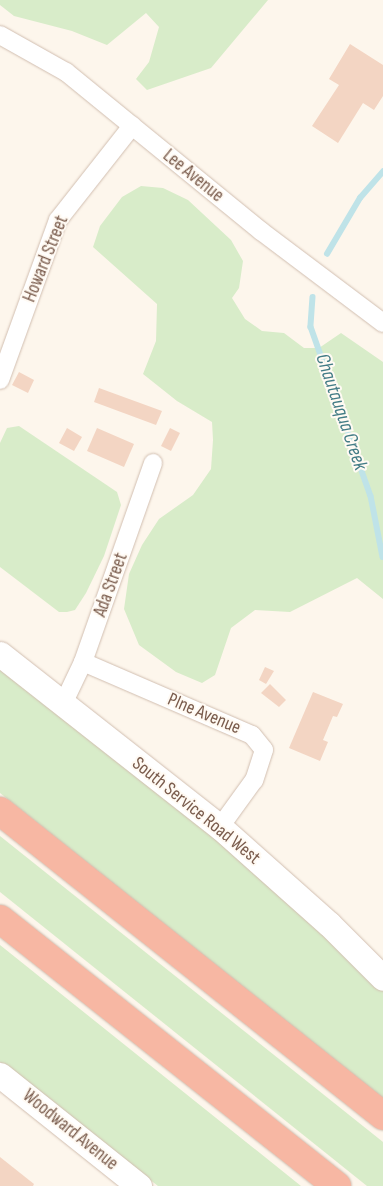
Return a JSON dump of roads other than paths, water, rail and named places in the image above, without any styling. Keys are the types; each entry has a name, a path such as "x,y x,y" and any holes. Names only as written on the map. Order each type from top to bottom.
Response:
{"highway":[{"path":"0,811 383,1116"},
{"path":"0,919 337,1186"}],"main road":[{"name":"South Service Road West","path":"0,654 220,827 329,924 383,978"},
{"name":"Woodward Avenue","path":"0,1075 139,1186"}],"street":[{"name":"Lee Avenue","path":"0,35 66,72 261,231 383,323"},
{"name":"Howard Street","path":"0,380 58,220 132,126"},
{"name":"Ada Street","path":"63,704 83,662 138,513 152,464"},
{"name":"PIne Avenue","path":"83,662 252,735 264,750 254,780 220,827"}],"waterway":[{"name":"Chautauqua Creek","path":"327,254 360,198 383,172"},
{"name":"Chautauqua Creek","path":"313,297 311,327 371,496 383,557"}]}
